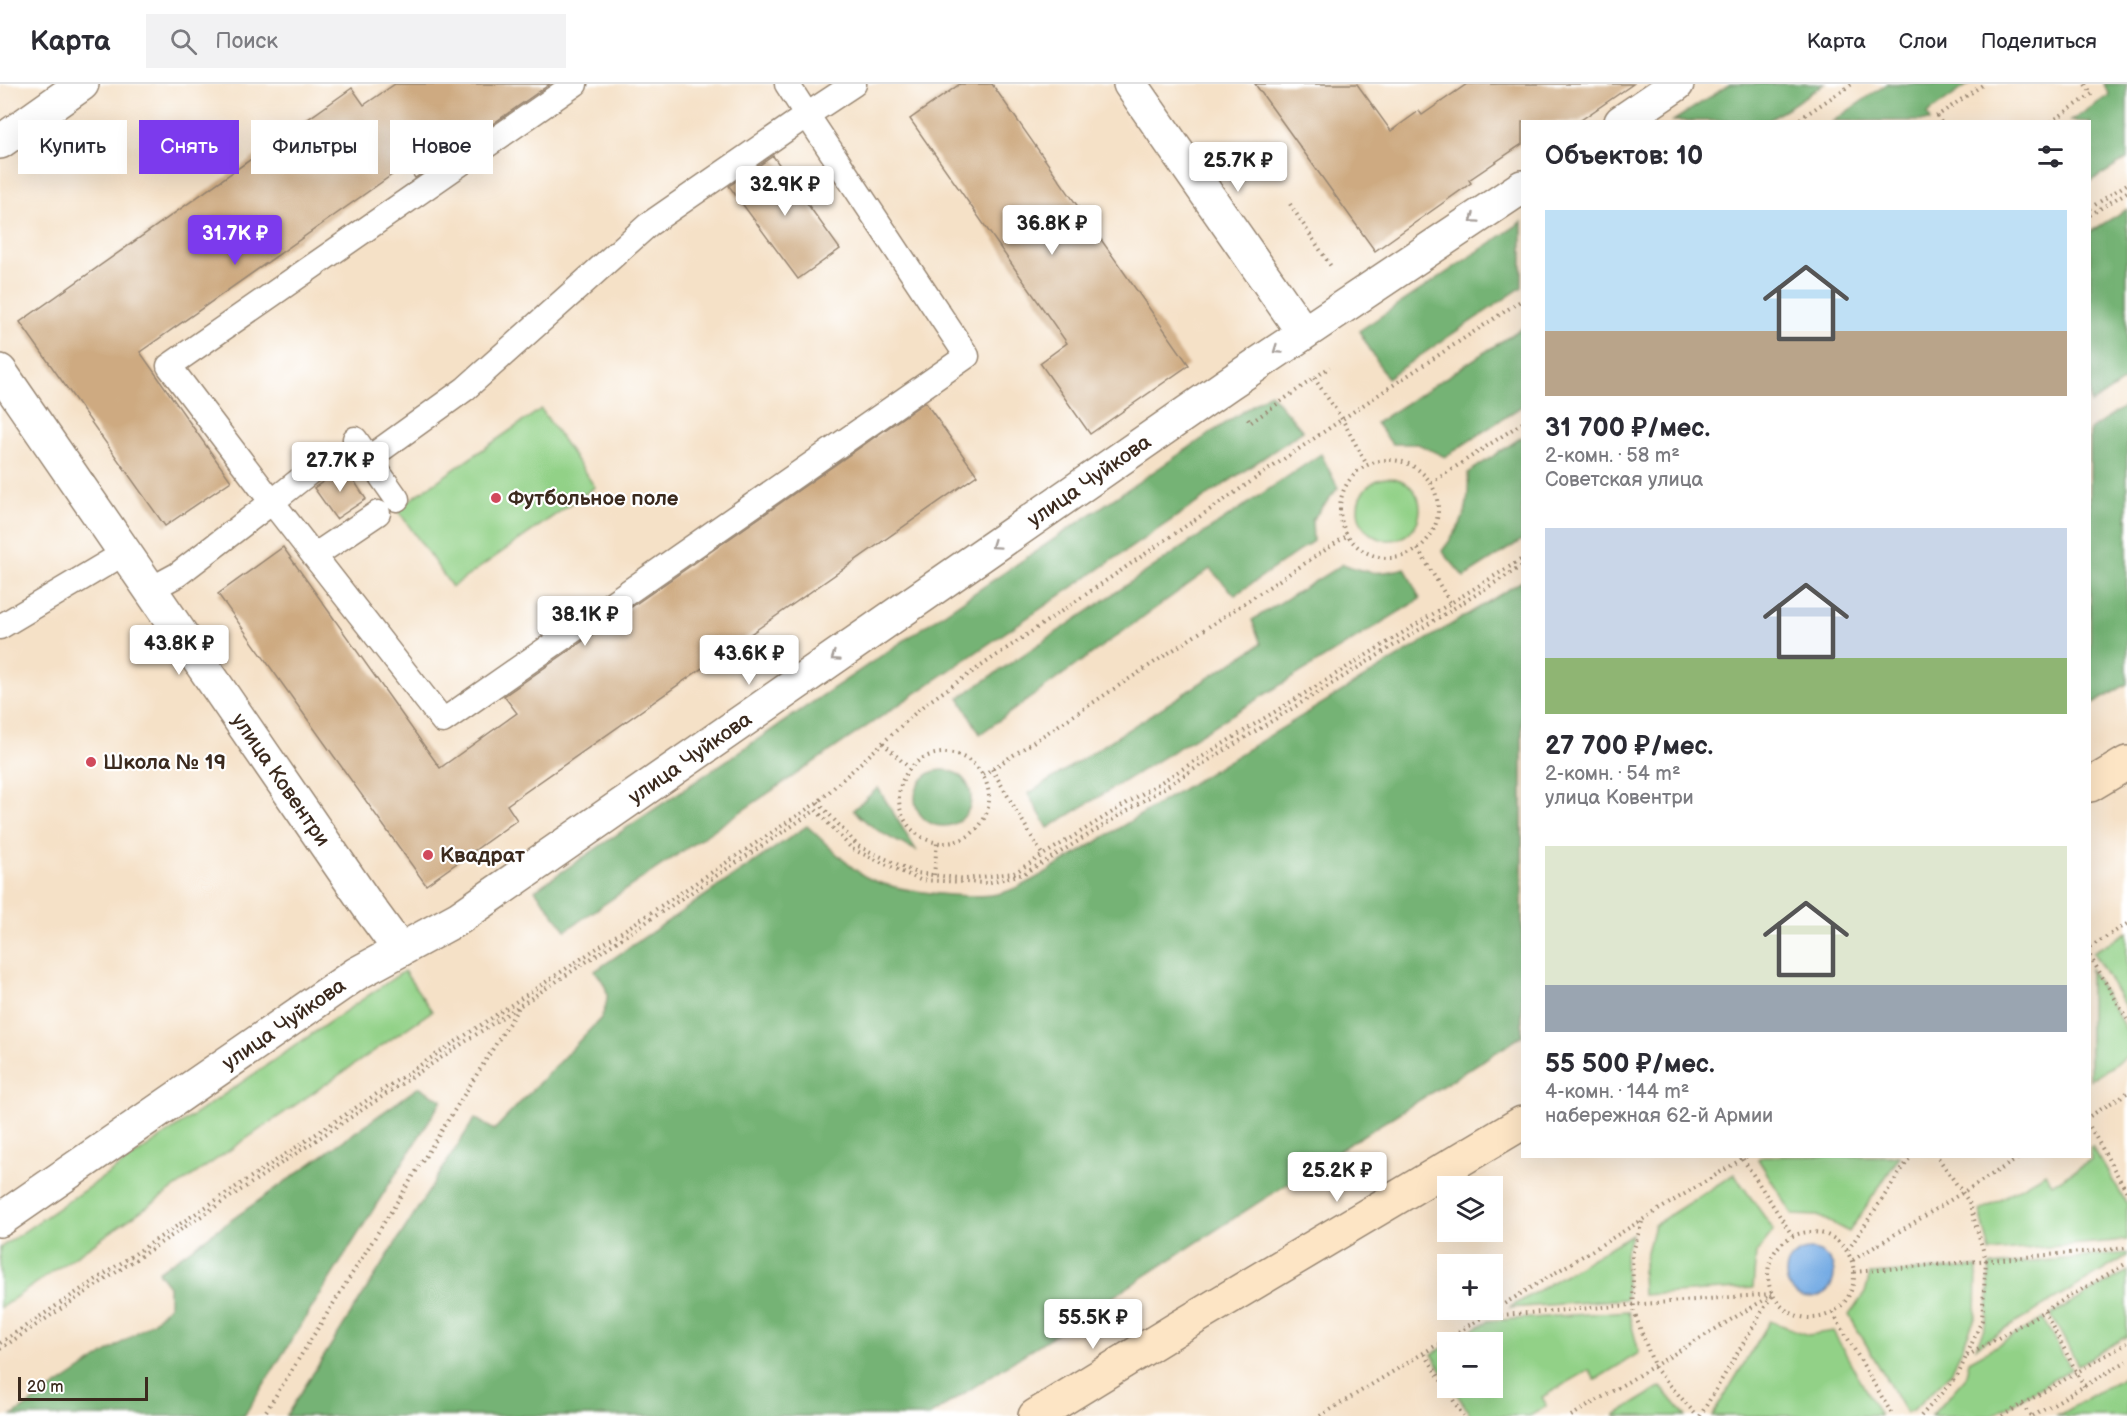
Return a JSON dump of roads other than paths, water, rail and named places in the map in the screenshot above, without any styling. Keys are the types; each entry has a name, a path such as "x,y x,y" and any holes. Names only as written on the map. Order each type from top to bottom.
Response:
{"main road":[{"path":"2091,784 2127,763"},
{"path":"1035,1416 1521,1124"}],"street":[{"path":"0,142 82,84"},
{"path":"1130,84 1303,332"},
{"path":"1624,120 1677,84"},
{"name":"улица Чуйкова","path":"0,1220 356,974 459,918 1303,332 1521,188"},
{"name":"улица Ковентри","path":"0,371 400,950"}],"lane":[{"path":"575,84 169,366 443,721 967,356 787,84"},
{"path":"368,459 465,389 648,225 854,84"},
{"path":"355,439 397,499"},
{"path":"151,589 177,575 330,456"},
{"path":"314,556 378,513"},
{"path":"0,627 126,552"}],"water":[{"path":"1810,1250 1827,1257 1834,1274 1827,1291 1810,1298 1793,1291 1786,1274 1793,1257"}],"place":[{"name":"Футбольное поле","path":"496,498"},
{"name":"Школа № 19","path":"91,762"},
{"name":"Квадрат","path":"428,855"}]}
